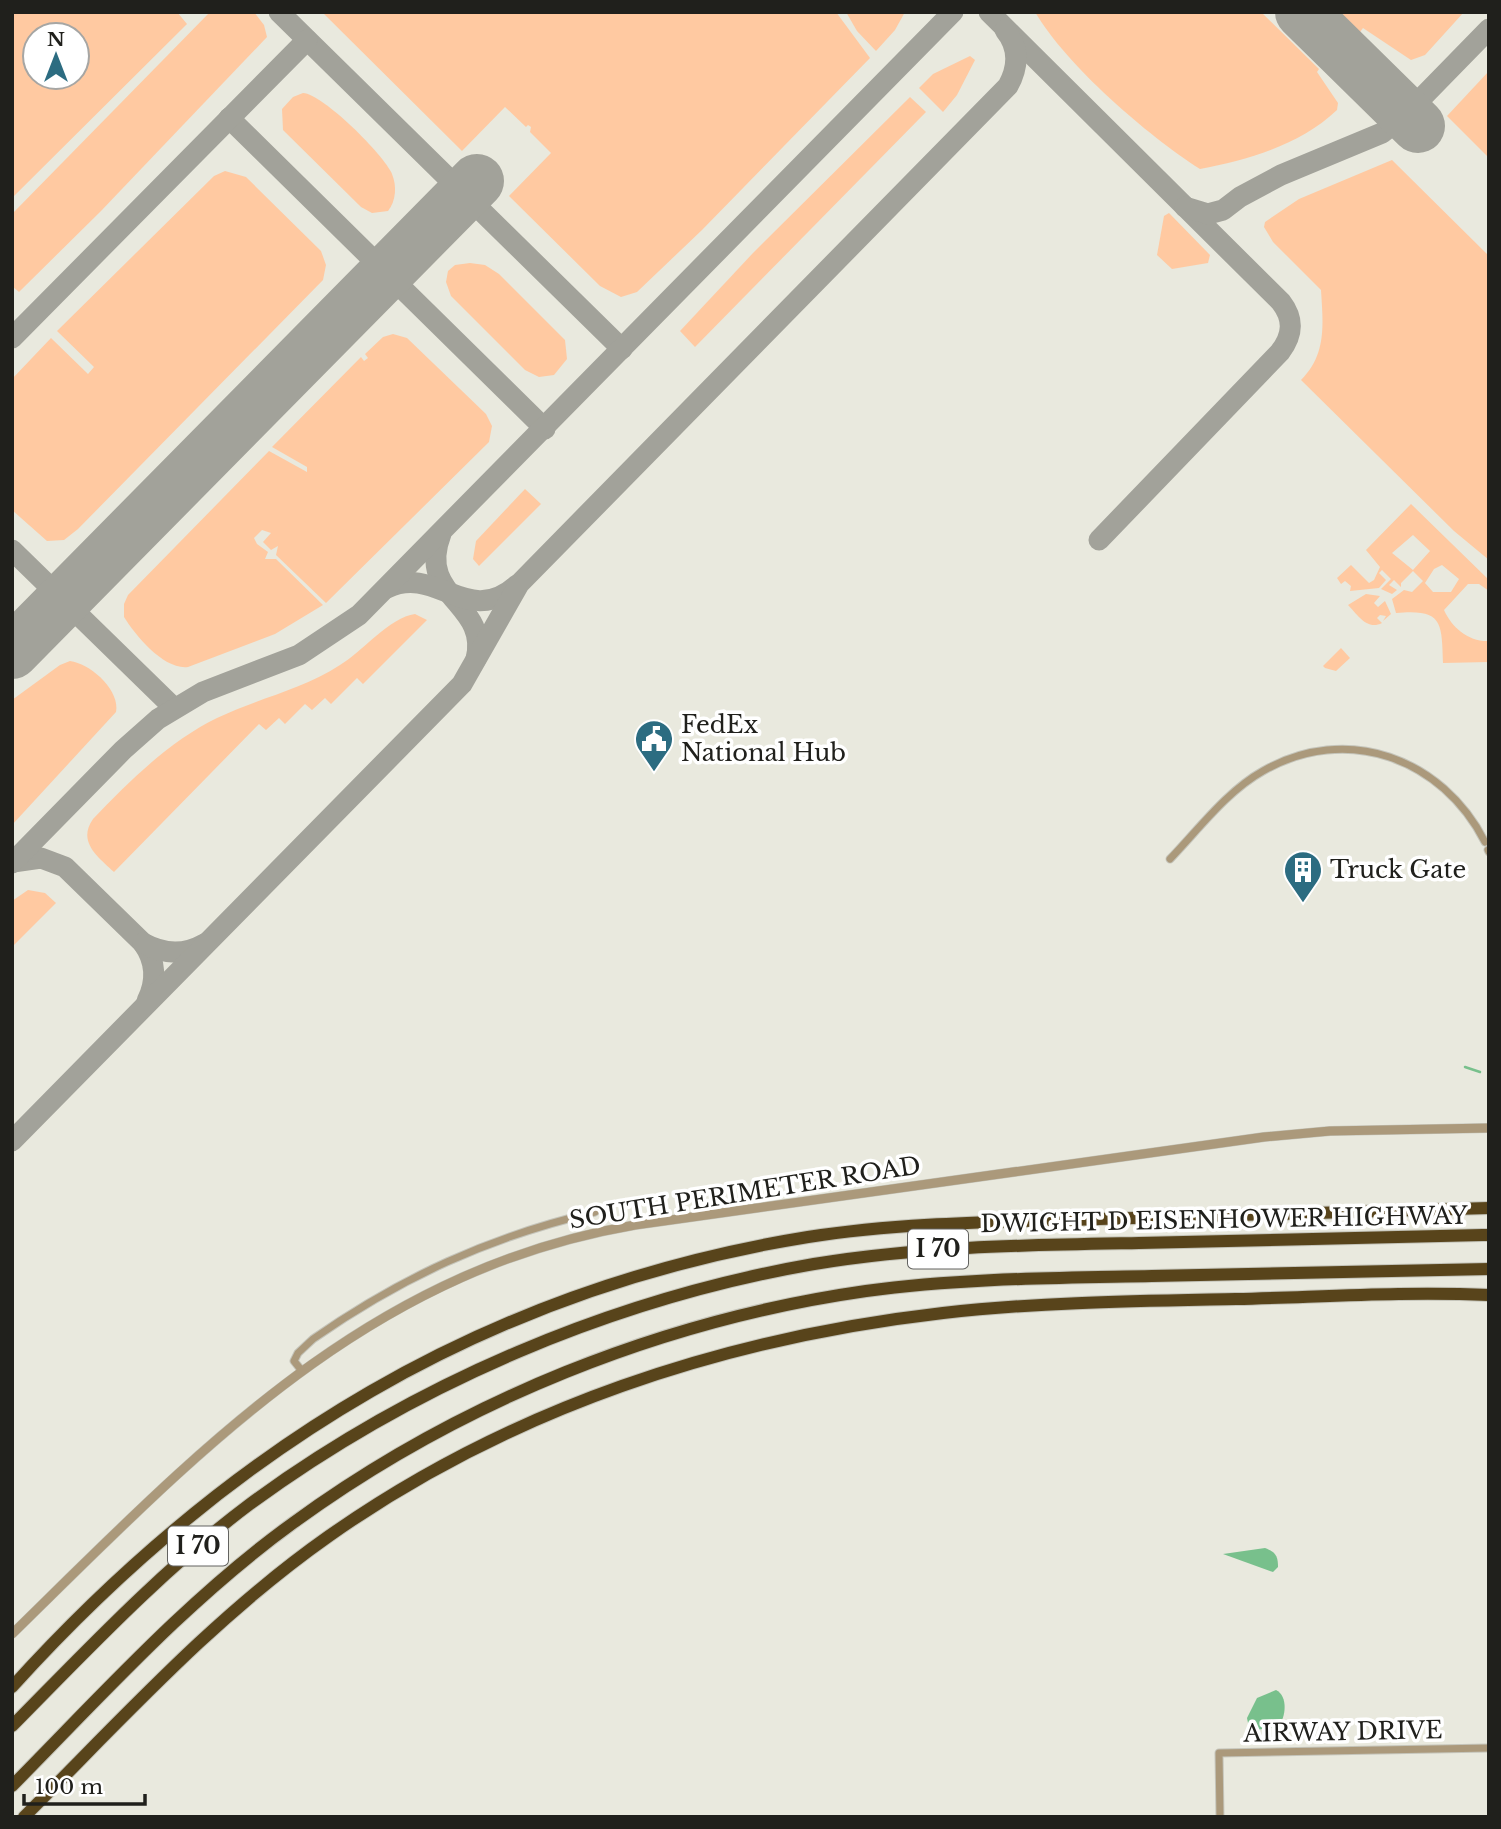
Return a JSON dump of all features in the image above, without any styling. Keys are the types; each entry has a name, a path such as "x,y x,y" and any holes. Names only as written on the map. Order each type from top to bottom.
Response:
{"highway":[{"path":"12,1687 96,1600 173,1528 233,1480 320,1420 389,1379 459,1344 543,1308 613,1283 755,1246 884,1227 1209,1214 1489,1208"},
{"name":"DWIGHT D EISENHOWER HIGHWAY","path":"12,1726 142,1595 220,1528 300,1469 383,1417 422,1397 524,1351 632,1310 761,1275 911,1252 1008,1246 1489,1235"},
{"name":"I 70","path":"12,1786 179,1616 244,1560 310,1511 376,1468 470,1415 552,1378 623,1351 718,1322 799,1303 932,1283 1489,1269"},
{"path":"24,1817 190,1648 241,1603 321,1542 401,1489 464,1454 609,1390 696,1361 764,1344 943,1313 1098,1302 1489,1295"}],"street":[{"path":"1170,859 1244,784 1263,771 1293,757 1333,749 1370,752 1421,770 1439,782 1462,805 1485,842"},
{"name":"SOUTH PERIMETER ROAD","path":"12,1634 176,1477 244,1416 302,1371 374,1321 455,1278 521,1252 594,1232 1285,1135 1489,1128"},
{"path":"302,1371 295,1361 298,1353 313,1339 419,1272 530,1229 595,1212"},
{"name":"AIRWAY DRIVE","path":"1220,1817 1219,1753 1489,1748"}],"shaded area":[{"path":"12,12 177,12 187,24 12,198"},
{"path":"210,12 254,12 264,25 267,37 101,211 19,292 12,286 12,214"},
{"path":"322,12 836,12 870,58 702,230 637,292 621,297 600,286 509,196 551,153 530,132 531,127 526,127 505,107 462,151"},
{"path":"846,12 905,12 895,30 876,51 857,31"},
{"path":"1035,12 1261,12 1319,69 1317,72 1338,103 1337,110 1307,133 1290,142 1255,156 1200,169 1156,138 1110,98 1067,55"},
{"path":"1340,12 1464,12 1425,55 1411,60 1363,28 1360,32"},
{"path":"970,56 975,60 957,95 943,112 919,88 933,74"},
{"path":"1489,71 1489,158 1447,116"},
{"path":"303,93 324,103 338,114 366,140 387,165 395,188 393,203 388,211 372,213 361,207 283,130 282,109 293,97"},
{"path":"910,97 926,112 695,347 680,331 753,253"},
{"path":"1392,160 1489,256 1489,560 1454,531 1301,380 1315,360 1322,338 1321,290 1273,242 1264,227 1265,222 1299,199"},
{"path":"225,171 246,177 321,251 326,265 323,280 78,529 64,540 47,541 12,510 12,379 51,338 88,374 94,367 57,331 214,176"},
{"path":"1169,213 1210,255 1208,263 1172,269 1157,255 1164,216"},
{"path":"455,265 485,265 499,274 565,340 567,359 554,375 539,377 525,370 451,296 446,282 448,271"},
{"path":"393,334 407,338 486,414 492,426 489,442 326,603 276,555 278,546 271,550 263,542 271,533 262,530 254,538 257,544 268,552 265,559 276,559 323,605 275,634 188,667 160,658 143,642 124,617 124,604 128,595 269,451 307,472 307,467 272,447 361,357 364,361 368,358 365,354 383,337"},
{"path":"525,489 541,504 479,566 473,559 476,541"},
{"path":"1411,504 1489,580 1489,591 1479,584 1468,584 1444,610 1462,633 1489,641 1489,662 1443,663 1442,637 1436,621 1423,613 1396,613 1392,599 1404,590 1412,592 1423,581 1413,571 1401,583 1401,587 1394,580 1389,585 1397,590 1392,594 1381,589 1391,579 1382,570 1379,573 1386,580 1379,588 1350,591 1351,586 1345,581 1341,584 1337,578 1351,565 1369,583 1374,580 1380,567 1366,550","holes":["1413,535 1430,551 1413,570 1392,553","1442,565 1459,579 1451,592 1433,592 1425,583 1434,569"]},
{"path":"1366,594 1380,596 1374,603 1378,607 1385,601 1391,614 1383,621 1386,616 1380,615 1377,618 1382,623 1367,623 1348,605"},
{"path":"415,614 427,620 363,684 357,678 331,704 325,698 312,710 305,704 285,724 279,718 266,730 259,724 114,872 92,848 87,835 93,819 136,776 183,738 217,718 325,674 349,659 396,621"},
{"path":"1341,648 1350,658 1336,671 1325,668 1323,666"},
{"path":"70,661 87,667 102,679 113,695 116,712 12,825 12,700 60,665"},
{"path":"28,890 45,893 56,903 12,947 12,901"},
{"path":"1265,1548 1277,1557 1278,1567 1273,1572 1223,1554"},
{"path":"1276,1690 1283,1697 1285,1707 1279,1726 1257,1730 1249,1728 1247,1718 1257,1698"}],"waterway":[{"path":"1465,1067 1480,1072"}],"taxiway":[{"path":"279,12 622,349"},
{"path":"12,863 123,750 158,719 203,692 299,655 359,615 953,12"},
{"path":"989,12 1281,302 1290,321 1289,333 1280,352 1099,540"},
{"path":"1185,207 1208,214 1223,210 1240,197 1281,175 1382,133 1406,114 1489,29"},
{"path":"12,1141 462,684 519,584 1008,86 1016,57 1013,43 1005,30"},
{"path":"12,338 307,40"},
{"path":"229,118 545,429"},
{"path":"441,534 436,555 438,573 473,625 477,640 476,659"},
{"path":"12,550 174,708"},
{"path":"387,588 405,583 421,584 467,599 483,601 499,597 517,585"},
{"path":"13,862 41,858 65,867 143,943 151,957 154,971 147,1001"},
{"path":"143,943 173,952 204,944"}],"runway":[{"path":"1302,12 1418,126"},
{"path":"12,652 477,181"}],"place":[{"name":"FedEx National Hub","path":"654,773"},
{"name":"Truck Gate","path":"1303,904"}]}
